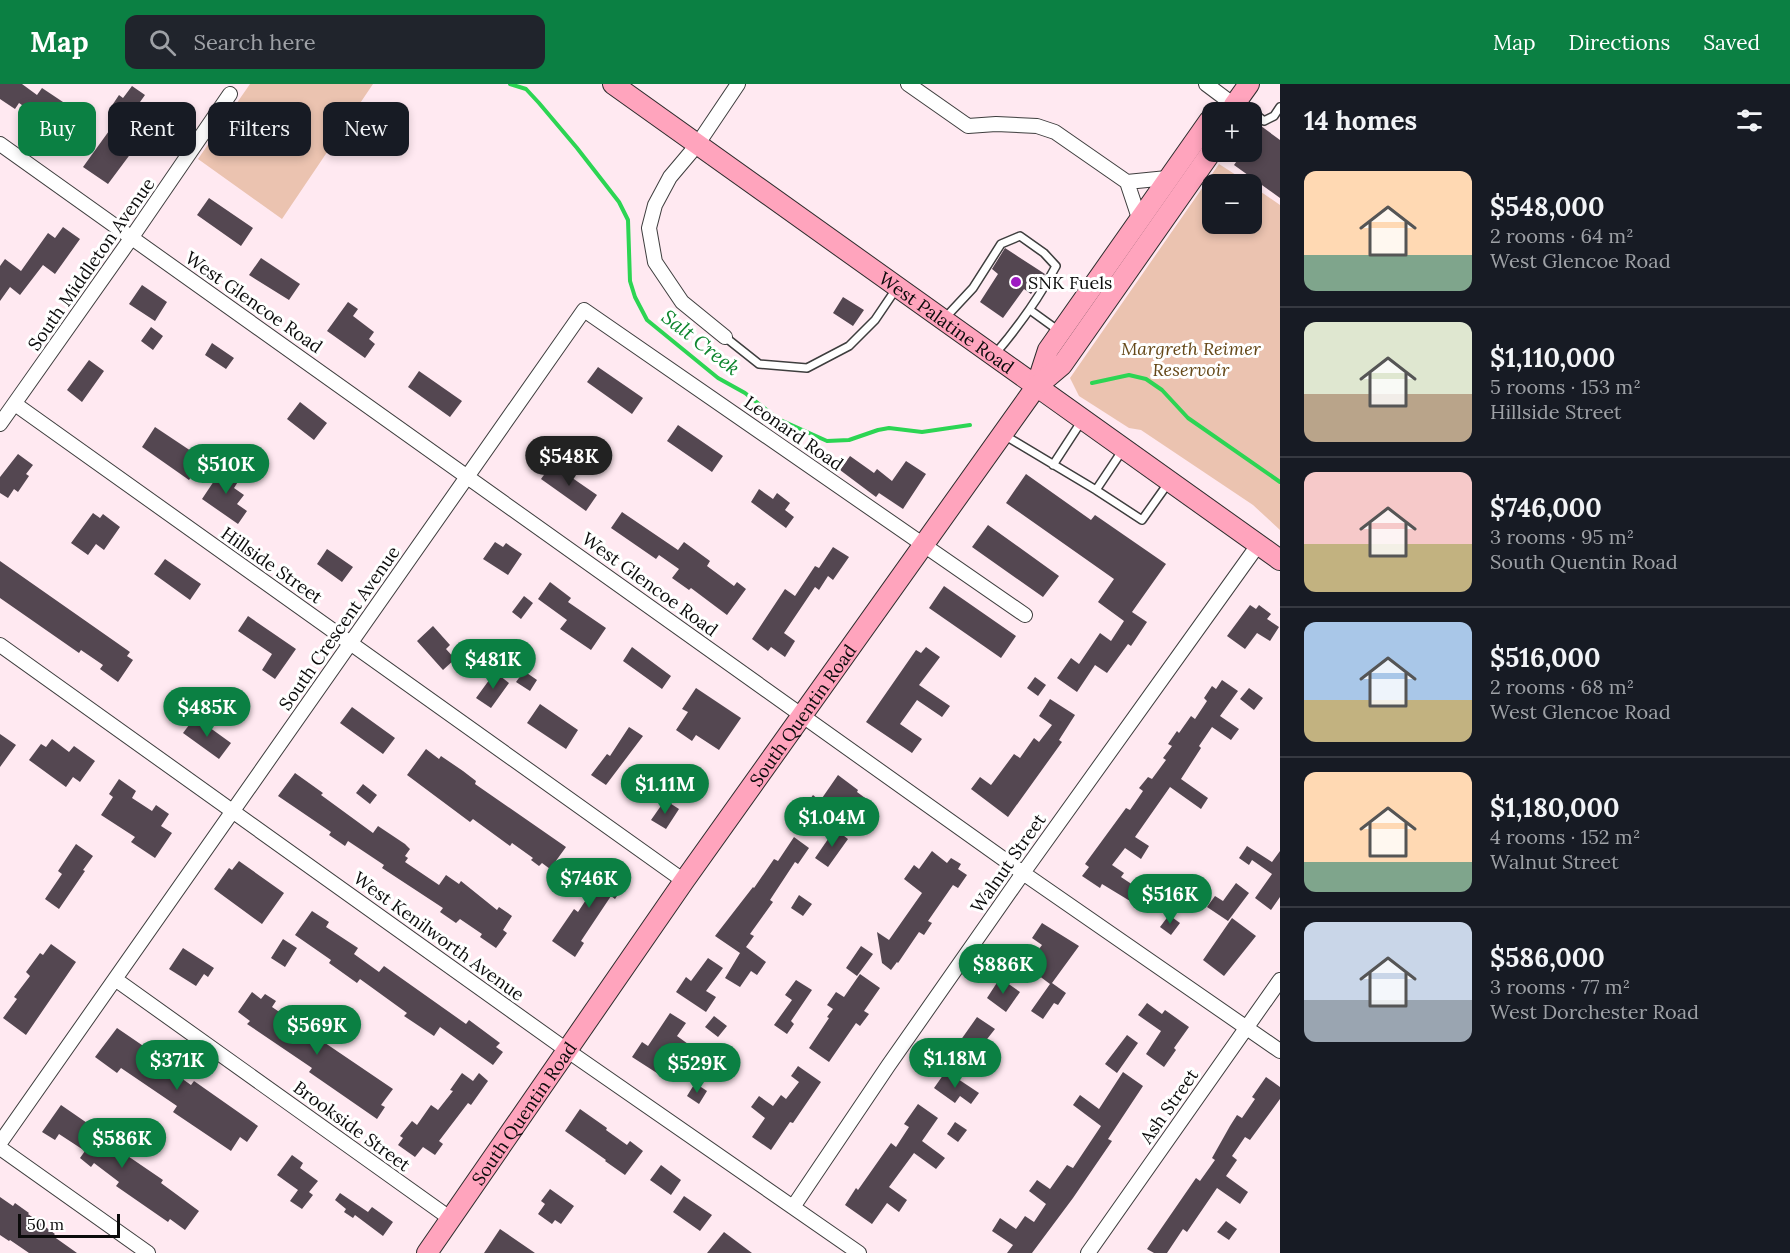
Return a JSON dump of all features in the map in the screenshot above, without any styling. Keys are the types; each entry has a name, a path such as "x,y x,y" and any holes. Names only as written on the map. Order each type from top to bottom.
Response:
{"main road":[{"name":"West Palatine Road","path":"613,84 1280,560"},
{"path":"1036,387 1048,350 1202,130"},
{"path":"1036,387 1062,365 1204,162"},
{"name":"South Quentin Road","path":"426,1253 684,882 1036,387"}],"street":[{"path":"725,337 682,302 655,262 649,228 655,205 670,177 697,145 738,84"},
{"path":"908,84 968,126 996,124 1037,126 1055,132 1127,182 1139,218"},
{"path":"1206,84 1233,102"},
{"name":"South Middleton Avenue","path":"0,424 230,94"},
{"name":"West Glencoe Road","path":"0,144 1023,873 1280,1051"},
{"path":"1127,182 1167,178"},
{"name":"South Crescent Avenue","path":"0,1143 584,310"},
{"name":"Leonard Road","path":"584,310 1024,615"},
{"name":"Hillside Street","path":"15,404 684,882"},
{"name":"Walnut Street","path":"793,1207 1023,873 1258,545"},
{"name":"West Kenilworth Avenue","path":"0,645 568,1051 859,1253"},
{"name":"Brookside Street","path":"115,979 451,1219"},
{"name":"Ash Street","path":"1088,1253 1280,980"},
{"path":"0,1148 148,1253"}],"lane":[{"path":"1262,120 1274,116 1280,107"},
{"path":"943,320 973,288 1001,244 1020,236 1044,253 1056,266 1019,326 993,356"},
{"path":"725,337 759,364 807,368 849,346 875,320 897,288"},
{"path":"1030,310 1061,333"},
{"path":"1053,465 1083,420"},
{"path":"1002,434 1142,520 1169,482"},
{"path":"1096,490 1123,449"}],"green space":[{"path":"250,84 373,84 361,102 323,102 324,156 282,219 198,159 208,145 208,156 311,156 311,102 238,102"},
{"name":"Margreth Reimer Reservoir","path":"1219,164 1234,174 1212,174"},
{"name":"Margreth Reimer Reservoir","path":"1202,188 1202,234 1262,234 1262,193 1280,205 1280,530 1253,505 1141,430 1129,428 1079,396 1070,378"}],"building":[{"path":"0,84 22,84 37,95 42,88 63,102 18,102 15,109 0,99"},
{"path":"132,86 145,95 140,102 114,102 119,95 123,98"},
{"path":"1262,127 1280,140 1280,198 1262,185 1262,174 1247,174 1234,165 1236,162 1262,162"},
{"path":"108,132 108,156 129,156 108,184 83,167 91,156 96,156 96,149"},
{"path":"209,198 253,228 241,246 197,215"},
{"path":"63,227 80,239 55,274 43,265 20,295 10,287 0,301 0,266 5,259 21,271 48,233 55,238"},
{"name":"SNK Fuels","path":"1005,248 1045,274 1031,294 1024,289 1003,318 980,302 998,274 992,269"},
{"path":"261,258 300,284 289,300 249,275"},
{"path":"142,285 167,302 155,321 129,304"},
{"path":"843,297 864,310 853,326 833,313"},
{"path":"348,302 358,309 353,316 374,332 369,339 375,344 365,358 327,331"},
{"path":"151,327 163,336 153,350 141,341"},
{"path":"212,343 234,358 226,369 205,355"},
{"path":"89,360 104,371 82,402 67,390"},
{"path":"598,367 643,398 632,414 587,382"},
{"path":"419,371 462,401 450,417 408,387"},
{"path":"300,402 327,423 314,440 287,419"},
{"path":"678,425 723,456 712,472 667,441"},
{"path":"155,427 203,459 189,480 142,447"},
{"path":"18,454 33,465 26,474 29,476 18,492 14,489 8,498 0,493 0,477"},
{"path":"850,456 874,473 877,469 892,481 906,461 926,474 903,509 879,493 876,497 840,470"},
{"path":"552,464 597,495 586,511 541,479"},
{"path":"224,466 241,477 234,488 244,495 237,504 247,511 238,524 202,499"},
{"path":"1026,474 1091,520 1095,515 1166,564 1132,612 1147,622 1131,646 1128,644 1107,673 1095,665 1077,692 1057,678 1071,658 1079,664 1100,633 1111,641 1124,621 1098,602 1114,579 1006,503"},
{"path":"759,489 773,499 777,493 790,503 785,510 794,517 786,528 751,502"},
{"path":"622,512 678,550 684,542 710,561 707,566 734,586 737,582 746,589 727,615 691,588 689,590 672,578 679,569 659,555 656,559 611,528"},
{"path":"93,513 100,518 103,514 120,527 104,550 96,544 88,555 71,543"},
{"path":"988,525 1059,576 1043,597 972,547"},
{"path":"495,542 503,547 506,543 522,554 508,575 483,559"},
{"path":"833,547 849,557 833,580 828,576 819,590 815,587 784,633 795,641 785,657 771,647 768,651 752,639 785,589 795,596 815,566 819,568"},
{"path":"327,549 353,567 342,582 317,564"},
{"path":"165,559 201,584 190,600 154,574"},
{"path":"0,561 130,652 127,656 133,660 118,682 100,669 103,665 81,650 79,653 0,598"},
{"path":"550,582 571,598 568,602 606,628 591,650 560,629 567,620 538,599"},
{"path":"944,586 1016,636 1001,658 929,608"},
{"path":"524,596 533,603 521,619 512,612"},
{"path":"1250,605 1256,609 1259,605 1271,614 1267,619 1279,627 1270,641 1257,633 1245,649 1227,636"},
{"path":"248,616 296,649 275,679 262,670 272,654 238,631"},
{"path":"433,626 450,645 446,649 455,659 443,670 417,641"},
{"path":"632,647 671,676 662,689 623,661"},
{"path":"926,647 940,657 919,685 950,706 942,717 917,700 900,724 922,739 912,753 866,722 916,650 921,653"},
{"path":"524,671 537,680 530,691 516,682"},
{"path":"495,672 509,683 491,708 476,698"},
{"path":"1035,677 1046,685 1038,696 1027,688"},
{"path":"1222,680 1238,691 1220,716 1239,729 1231,740 1212,727 1181,779 1208,798 1201,809 1170,787 1135,837 1149,846 1141,859 1125,848 1112,865 1124,873 1121,877 1139,889 1130,901 1102,884 1100,888 1082,876 1089,867 1085,864 1126,808 1130,810 1143,791 1139,788 1148,777 1152,779 1166,760 1163,758 1172,746 1168,744 1177,731 1179,733 1191,716 1195,719 1207,701 1204,698 1212,686 1216,689"},
{"path":"696,688 741,718 719,750 696,735 692,741 676,730 688,712 682,709"},
{"path":"1249,688 1263,698 1254,710 1240,699"},
{"path":"1050,699 1075,715 1059,740 1062,742 1008,817 971,789 980,777 991,785 1014,754 1020,758 1034,738 1039,742 1052,725 1039,716"},
{"path":"540,704 578,730 566,749 527,723"},
{"path":"352,707 395,738 383,754 340,723"},
{"path":"195,717 231,743 219,759 183,733"},
{"path":"629,727 643,736 606,785 591,775 607,754 610,756"},
{"path":"0,734 16,745 0,767"},
{"path":"52,739 69,752 74,746 95,761 80,782 73,777 66,787 29,760 41,744 46,747"},
{"path":"426,749 439,759 441,756 463,771 476,781 475,784 566,847 550,869 542,863 539,866 531,860 533,858 512,843 510,846 473,819 470,822 407,775"},
{"path":"295,773 373,833 378,826 405,844 410,849 405,856 408,858 405,862 439,885 446,875 459,884 461,881 497,910 499,907 512,916 503,930 507,933 496,948 480,937 482,934 460,919 456,923 440,912 443,908 382,868 384,865 348,841 345,846 329,835 331,832 278,796"},
{"path":"838,775 872,803 863,815 843,800 840,805 835,802 817,826 800,813 813,795 820,801"},
{"path":"119,779 136,791 132,798 152,811 156,805 169,814 161,826 172,833 155,858 131,842 135,837 101,815 113,797 109,794"},
{"path":"363,784 377,795 370,804 356,793"},
{"path":"665,800 679,809 666,829 651,820"},
{"path":"835,829 848,839 828,867 815,858"},
{"path":"794,837 809,848 798,864 795,862 770,900 773,902 750,934 754,936 746,947 766,962 757,975 751,971 740,987 725,978 740,953 715,936 774,859 778,861"},
{"path":"76,844 93,856 59,909 45,899 62,874 58,871"},
{"path":"1247,846 1272,862 1280,851 1280,897 1271,910 1255,898 1272,874 1252,860 1249,865 1239,858"},
{"path":"932,851 947,863 951,858 961,864 958,869 967,875 958,888 953,885 928,921 932,923 924,935 919,932 891,970 882,963 877,932 889,940 922,893 904,879 914,865 919,869"},
{"path":"239,861 284,893 262,924 214,889 229,868 232,870"},
{"path":"597,862 627,881 615,899 611,896 581,941 584,943 575,957 552,941 574,909 578,912 595,886 586,879"},
{"path":"1236,883 1249,893 1228,921 1207,907 1215,896 1223,901"},
{"path":"799,895 812,904 803,916 791,908"},
{"path":"312,911 329,922 326,927 358,948 354,954 379,972 384,966 466,1024 469,1020 500,1043 496,1047 503,1052 493,1065 440,1027 434,1036 404,1016 407,1013 360,979 357,983 329,963 331,960 295,935"},
{"path":"1169,915 1180,923 1171,935 1160,927"},
{"path":"1232,918 1256,936 1224,976 1203,960"},
{"path":"1042,923 1079,946 1052,983 1066,993 1058,1005 1054,1003 1043,1019 1031,1011 1050,984 1026,966 1042,945 1032,938"},
{"path":"283,939 297,948 285,967 271,958"},
{"path":"51,944 76,962 26,1035 3,1018 17,999 14,997 30,976 26,972 40,953 43,955"},
{"path":"861,946 873,954 857,976 846,968"},
{"path":"183,948 214,968 208,977 204,974 196,986 169,969"},
{"path":"708,958 723,968 706,991 716,997 706,1012 676,992 686,977 691,981"},
{"path":"860,974 880,988 864,1011 869,1014 860,1026 856,1023 829,1062 809,1048 833,1009 827,1005 836,992 844,997"},
{"path":"1000,978 1020,992 1006,1012 987,998"},
{"path":"796,980 812,990 791,1021 794,1024 787,1034 774,1025 792,1000 785,995"},
{"path":"252,992 261,999 265,994 276,1001 272,1007 393,1089 381,1105 385,1107 377,1119 309,1072 312,1068 247,1024 250,1021 238,1012"},
{"path":"1147,1003 1162,1014 1165,1010 1189,1027 1164,1067 1146,1054 1161,1031 1138,1015"},
{"path":"670,1013 686,1023 677,1036 702,1054 693,1066 675,1053 660,1075 632,1057 642,1042 648,1046"},
{"path":"714,1016 727,1026 718,1037 705,1027"},
{"path":"977,1017 995,1029 969,1062 953,1051"},
{"path":"117,1028 177,1069 174,1073 191,1085 194,1081 258,1126 247,1142 240,1137 231,1151 173,1112 177,1106 121,1068 117,1073 95,1057"},
{"path":"1127,1035 1138,1043 1117,1073 1105,1064"},
{"path":"798,1066 821,1082 771,1150 752,1137 765,1118 751,1107 759,1096 773,1106 781,1095 786,1099 799,1082 791,1076"},
{"path":"946,1071 979,1093 971,1104 960,1096 955,1103 934,1088"},
{"path":"1123,1072 1143,1086 1108,1139 1112,1141 1032,1253 1007,1253 1013,1245 992,1231 1000,1218 1016,1229 1025,1216 1034,1222 1046,1204 1029,1191 1037,1180 1050,1189 1067,1165 1073,1168 1101,1126 1073,1105 1080,1095 1099,1109"},
{"path":"462,1073 473,1081 479,1073 488,1081 471,1105 468,1103 439,1141 443,1144 435,1155 423,1147 415,1157 398,1145 403,1138 400,1136 412,1121 417,1125 431,1105 438,1110 453,1091 450,1090"},
{"path":"1266,1077 1280,1087 1280,1099 1250,1140 1245,1137 1232,1156 1237,1160 1226,1176 1248,1192 1240,1204 1217,1188 1187,1232 1183,1229 1167,1253 1154,1253 1147,1249 1196,1178 1200,1181 1215,1160 1212,1158 1230,1126 1237,1115 1242,1118 1255,1099 1252,1097"},
{"path":"695,1083 707,1091 699,1104 687,1096"},
{"path":"918,1104 938,1118 922,1141 945,1158 936,1169 914,1153 889,1187 907,1200 899,1212 887,1203 872,1224 845,1205 891,1143 896,1147 909,1127 904,1124"},
{"path":"61,1105 90,1125 87,1129 108,1144 110,1141 120,1148 119,1150 163,1180 161,1183 199,1211 185,1230 170,1219 168,1222 116,1186 119,1182 94,1163 91,1167 80,1158 85,1151 59,1134 55,1140 42,1132"},
{"path":"580,1109 627,1145 630,1141 643,1151 625,1175 565,1131"},
{"path":"955,1122 967,1130 958,1142 947,1134"},
{"path":"292,1155 303,1163 300,1168 318,1181 309,1192 313,1195 302,1209 290,1201 298,1190 277,1175"},
{"path":"661,1165 681,1180 671,1195 650,1180"},
{"path":"550,1189 574,1206 561,1224 555,1220 552,1224 538,1214 545,1204 541,1201"},
{"path":"340,1193 368,1212 372,1207 393,1222 383,1236 355,1215 353,1218 344,1212 346,1209 335,1200"},
{"path":"684,1196 712,1215 700,1231 673,1212"},
{"path":"0,1197 13,1206 15,1203 29,1213 55,1234 53,1236 77,1253 29,1253 0,1235"},
{"path":"1226,1221 1237,1229 1229,1240 1217,1232"},
{"path":"500,1229 535,1253 484,1253"},
{"path":"724,1232 752,1253 707,1253"}],"waterway":[{"name":"Salt Creek","path":"510,84 526,89 539,103 619,202 628,220 630,281 635,297 647,320 718,378 745,393 778,419 827,441 849,440 889,428 922,432 970,425"},
{"name":"Salt Creek","path":"1092,383 1129,375 1146,379 1162,390 1188,418 1280,482"}],"place":[{"name":"SNK Fuels","path":"1016,282"}]}
